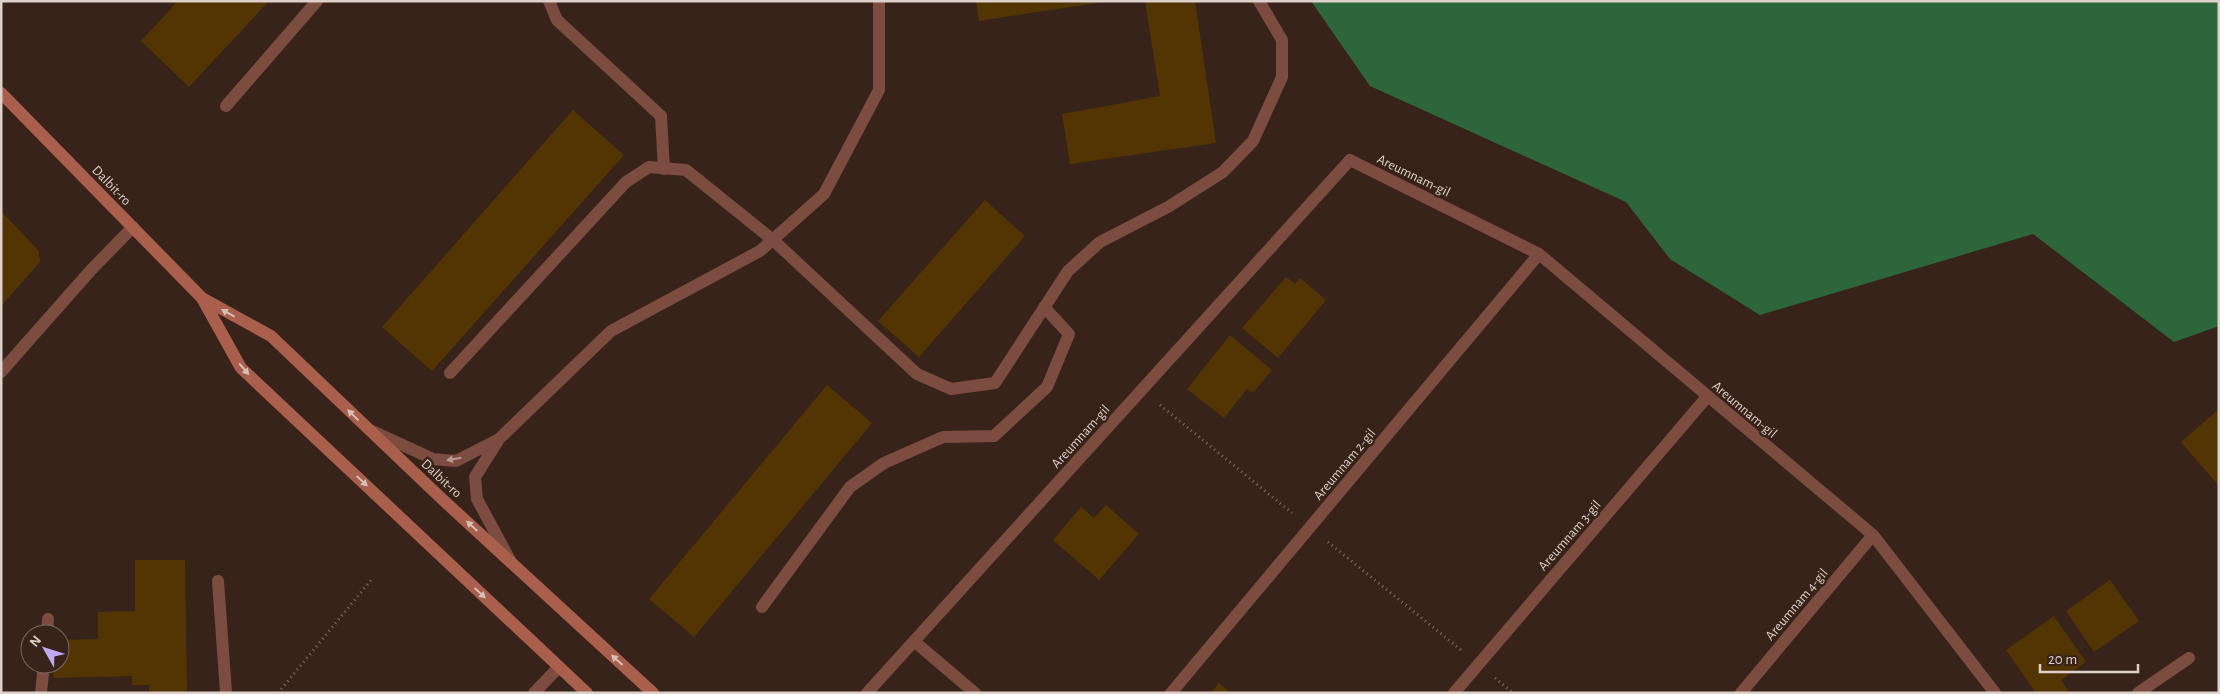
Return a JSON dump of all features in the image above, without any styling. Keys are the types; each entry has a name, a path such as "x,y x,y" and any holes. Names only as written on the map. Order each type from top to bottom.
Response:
{"street":[{"path":"226,106 317,1"},
{"path":"549,1 557,20 661,116 664,168"},
{"path":"513,565 477,499 475,477 499,439 611,331 760,251 824,194 879,90 880,1"},
{"path":"450,373 626,182 649,168 664,168 686,170 773,240 917,374 951,388 995,383 1068,272 1100,242 1168,207 1223,172 1253,141 1282,77 1282,40 1259,1"},
{"name":"Dalbit-ro","path":"1,93 202,298 241,368 587,693"},
{"name":"Areumnam-gil","path":"867,693 1350,160 1539,254 1873,535 1995,693"},
{"path":"1,372 91,270 133,227"},
{"name":"Areumnam 2-gil","path":"1171,693 1539,254"},
{"name":"Dalbit-ro","path":"202,298 271,336 513,565 653,693"},
{"path":"762,606 850,487 884,463 943,437 994,436 1047,387 1069,334 1044,307"},
{"name":"Areumnam 3-gil","path":"1454,693 1707,397"},
{"path":"368,429 433,459 456,461 499,439"},
{"name":"Areumnam 4-gil","path":"1741,693 1873,535"},
{"path":"218,581 226,693"},
{"path":"48,619 48,624"},
{"path":"915,642 975,693"},
{"path":"2138,693 2189,658"},
{"path":"534,693 559,667"},
{"path":"41,693 43,674"}],"path":[{"path":"278,693 372,579"}],"green space":[{"path":"1311,1 2219,1 2219,326 2174,342 2033,234 1760,315 1670,259 1626,202 1370,86"}],"building":[{"path":"178,1 269,1 189,87 141,41"},
{"path":"976,1 1103,1 1103,2 979,21"},
{"path":"1145,1 1195,1 1216,143 1070,164 1062,114 1160,96"},
{"path":"573,110 624,155 432,371 382,327"},
{"path":"985,200 1025,236 919,357 878,321"},
{"path":"1,211 39,251 40,262 1,306"},
{"path":"1286,277 1295,284 1300,278 1326,300 1278,358 1242,328"},
{"path":"1230,335 1272,370 1253,393 1247,389 1224,418 1187,389"},
{"path":"827,385 872,423 694,637 649,599"},
{"path":"2219,409 2219,486 2181,442"},
{"path":"1106,505 1139,534 1099,580 1053,540 1081,507 1094,518"},
{"path":"135,560 185,560 187,692 149,693 149,685 132,685 132,676 54,678 54,674 70,674 70,640 98,639 98,612 135,611"},
{"path":"2110,580 2139,621 2094,652 2066,611"},
{"path":"2054,616 2086,662 2061,680 2068,690 2064,693 2036,693 2006,650"},
{"path":"1219,683 1231,693 1211,693"}]}
